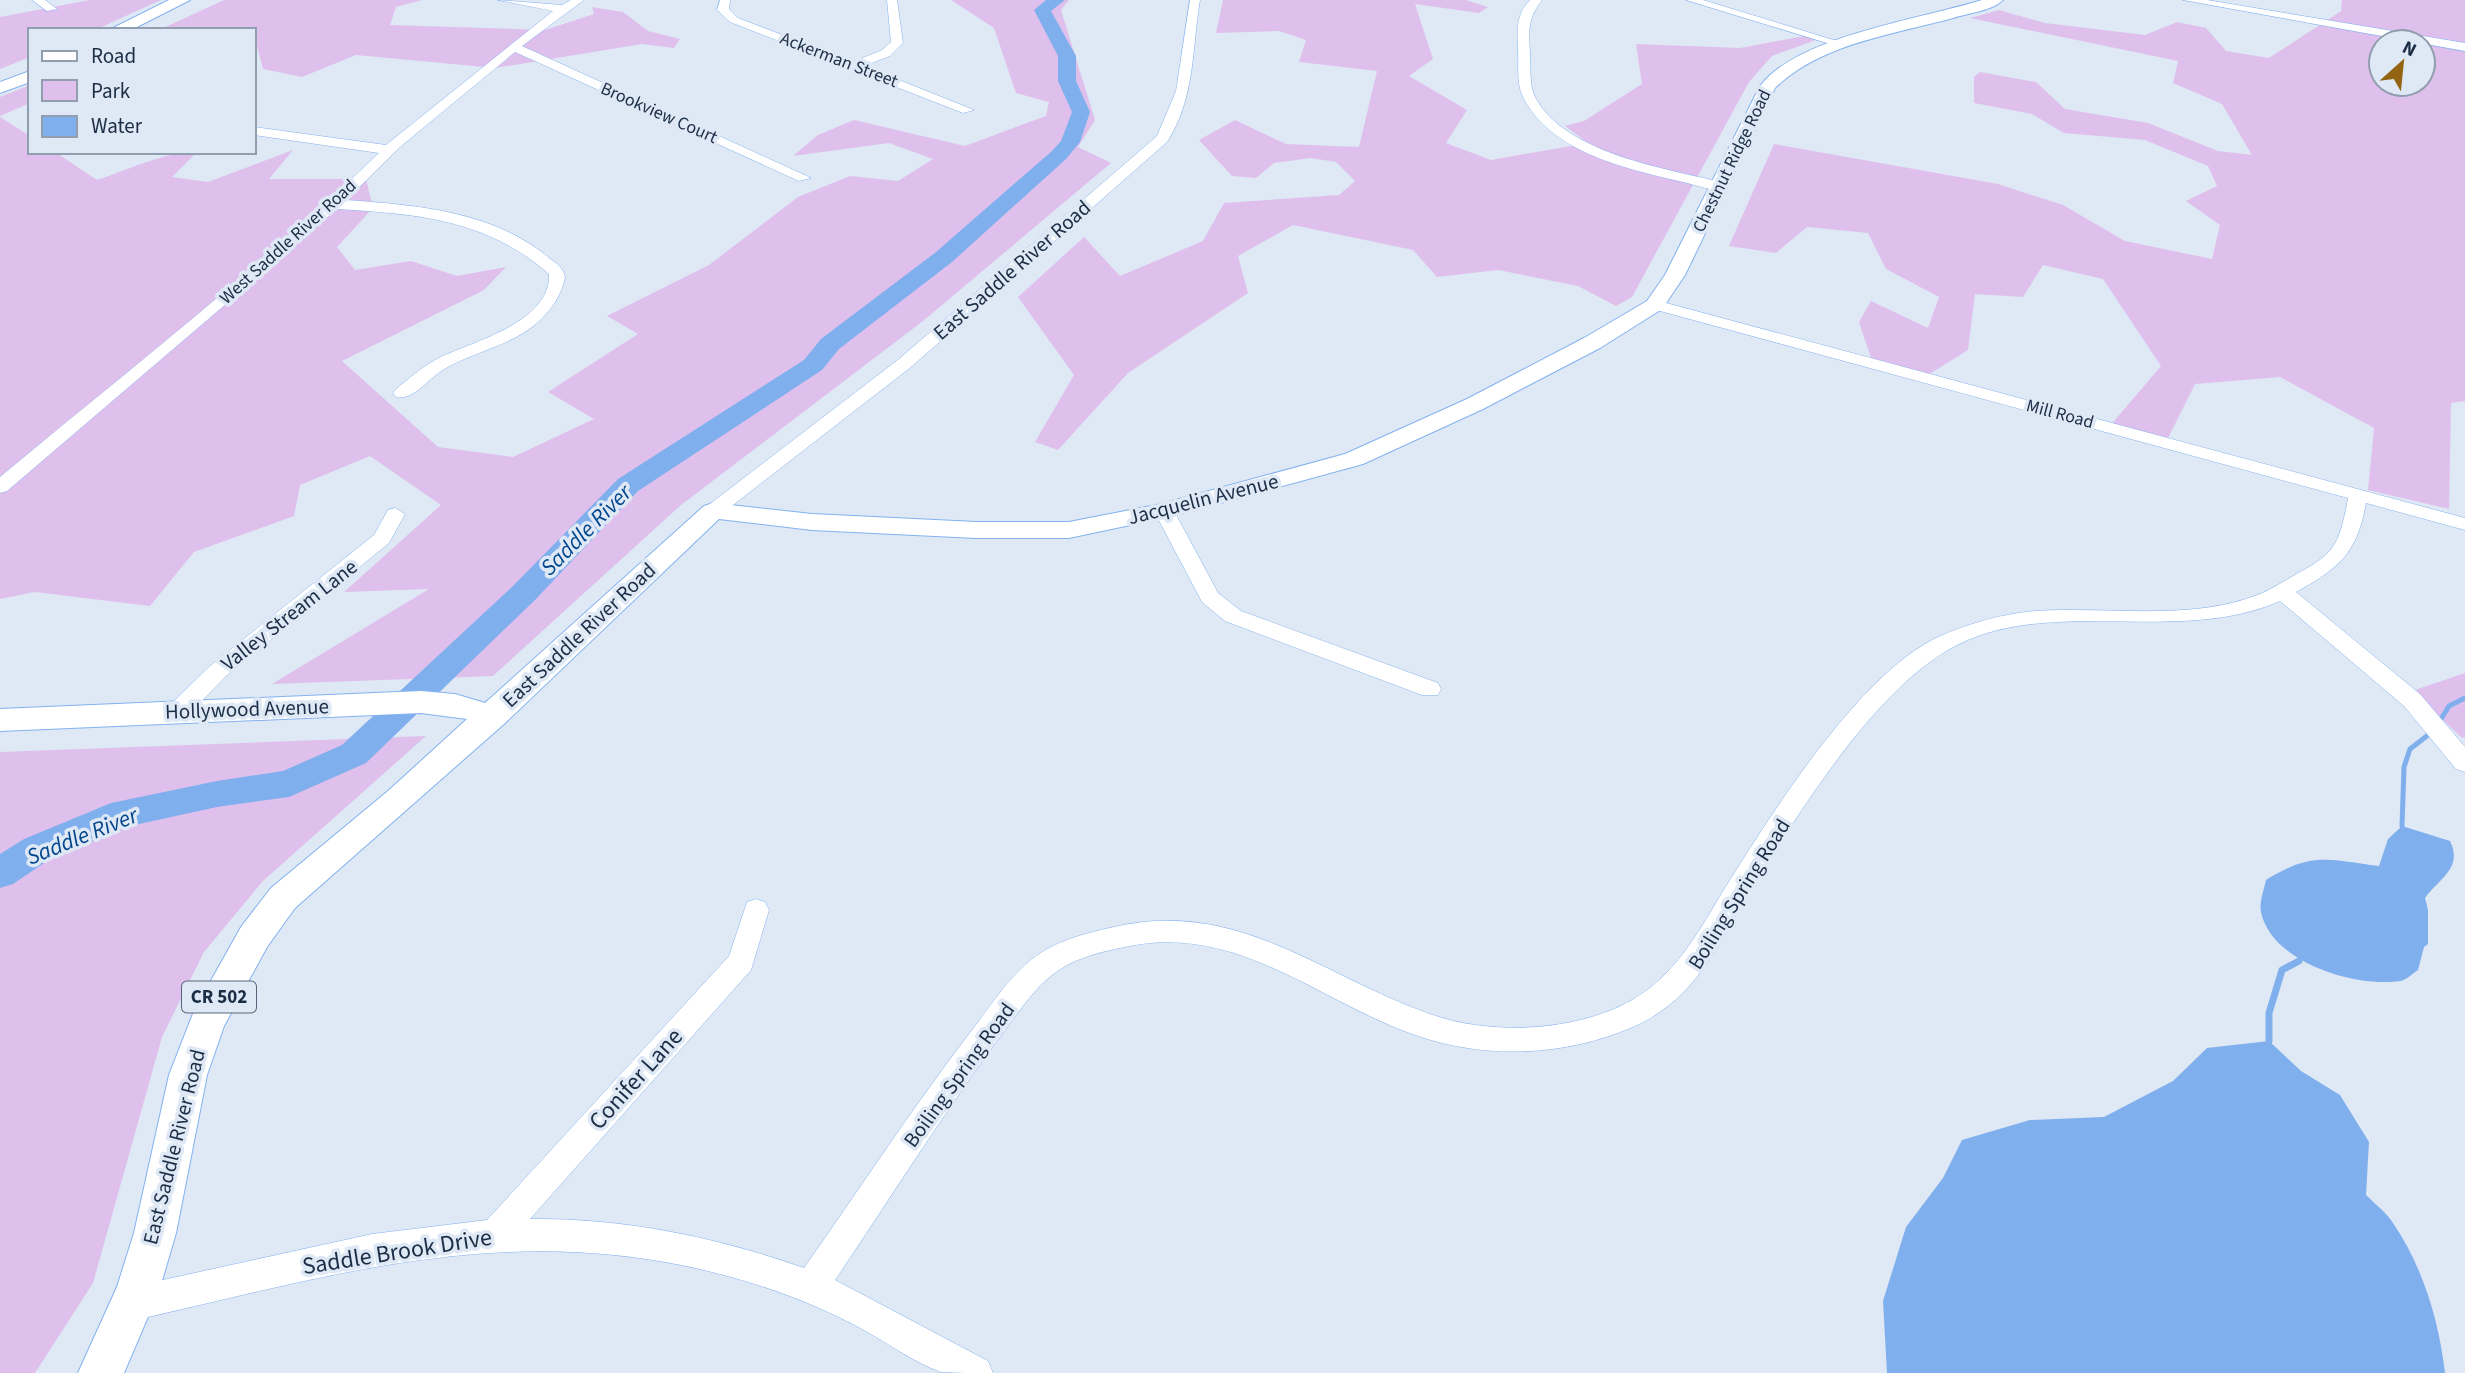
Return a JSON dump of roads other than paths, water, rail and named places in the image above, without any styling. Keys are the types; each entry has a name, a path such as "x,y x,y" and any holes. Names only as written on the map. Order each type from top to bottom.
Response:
{"highway":[{"path":"121,28 182,0"},
{"path":"142,28 202,0"},
{"path":"0,78 28,67"},
{"path":"0,88 28,77"}],"main road":[{"name":"Chestnut Ridge Road","path":"1655,305 1675,275 1773,78 1803,57 1996,0"},
{"name":"Jacquelin Avenue","path":"713,511 812,522 1012,531 1069,530 1164,511 1354,459 1380,449 1592,343 1655,305"},
{"name":"East Saddle River Road","path":"101,1373 131,1304 155,1233 188,1075 207,1022 228,979 283,898 341,852 493,716 713,511"},
{"name":"Hollywood Avenue","path":"0,720 395,704 447,704 493,716"}],"street":[{"path":"37,0 51,9"},
{"path":"503,0 564,9"},
{"name":"West Saddle River Road","path":"0,487 334,204 389,150 514,47 579,0"},
{"name":"Ackerman Street","path":"725,0 723,10 732,19 968,110"},
{"path":"853,66 886,53 897,43 892,0"},
{"name":"East Saddle River Road","path":"713,511 905,363 1162,139 1172,122 1180,93 1195,0"},
{"path":"1537,0 1523,20 1526,89 1545,118 1582,143 1620,160 1720,186"},
{"path":"1691,0 1844,45"},
{"path":"2188,0 2465,47"},
{"name":"Brookview Court","path":"514,47 804,178"},
{"path":"256,131 389,150"},
{"path":"334,204 430,211 453,217 507,237 557,272 559,280 550,299 533,319 440,365 402,393"},
{"name":"Mill Road","path":"1655,305 2465,524"},
{"name":"Boiling Spring Road","path":"811,1287 995,1018 1035,972 1065,952 1126,934 1185,928 1237,939 1431,1028 1469,1036 1513,1039 1555,1037 1628,1017 1657,1001 1693,969 1742,882 1822,766 1899,673 1943,643 1966,633 2016,621 2194,615 2232,610 2284,593 2340,553 2354,519 2358,495"},
{"path":"1164,511 1210,597 1233,616 1430,689"},
{"name":"Valley Stream Lane","path":"177,712 218,671 382,539 395,514"},
{"path":"2284,593 2412,700 2465,763"},
{"name":"Conifer Lane","path":"495,1235 741,962 756,910"},
{"name":"Saddle Brook Drive","path":"131,1304 386,1249 495,1235 573,1235 630,1240 706,1254 811,1287 976,1373"}],"water":[{"path":"2402,826 2450,841 2454,858 2448,872 2425,898 2428,910 2428,944 2424,947 2418,970 2400,981 2361,980 2317,968 2281,945 2268,930 2261,912 2266,880 2309,861 2333,860 2379,866 2388,839"},
{"path":"2269,1041 2301,1071 2340,1095 2369,1142 2366,1195 2390,1219 2404,1240 2421,1276 2439,1334 2445,1373 1887,1373 1883,1301 1906,1227 1943,1178 1962,1140 2030,1120 2104,1117 2173,1081 2207,1048"}],"waterway":[{"name":"Saddle River","path":"0,873 37,849 124,813 217,794 289,784 354,754 524,593 628,485 813,365 830,344 944,257 1059,155 1070,142 1081,112 1067,81 1067,56 1042,10 1057,0"},
{"path":"2438,724 2449,706 2465,698"},
{"path":"2402,826 2404,767 2410,749 2432,732"},
{"path":"2269,1041 2269,1013 2282,970 2299,961"}]}
